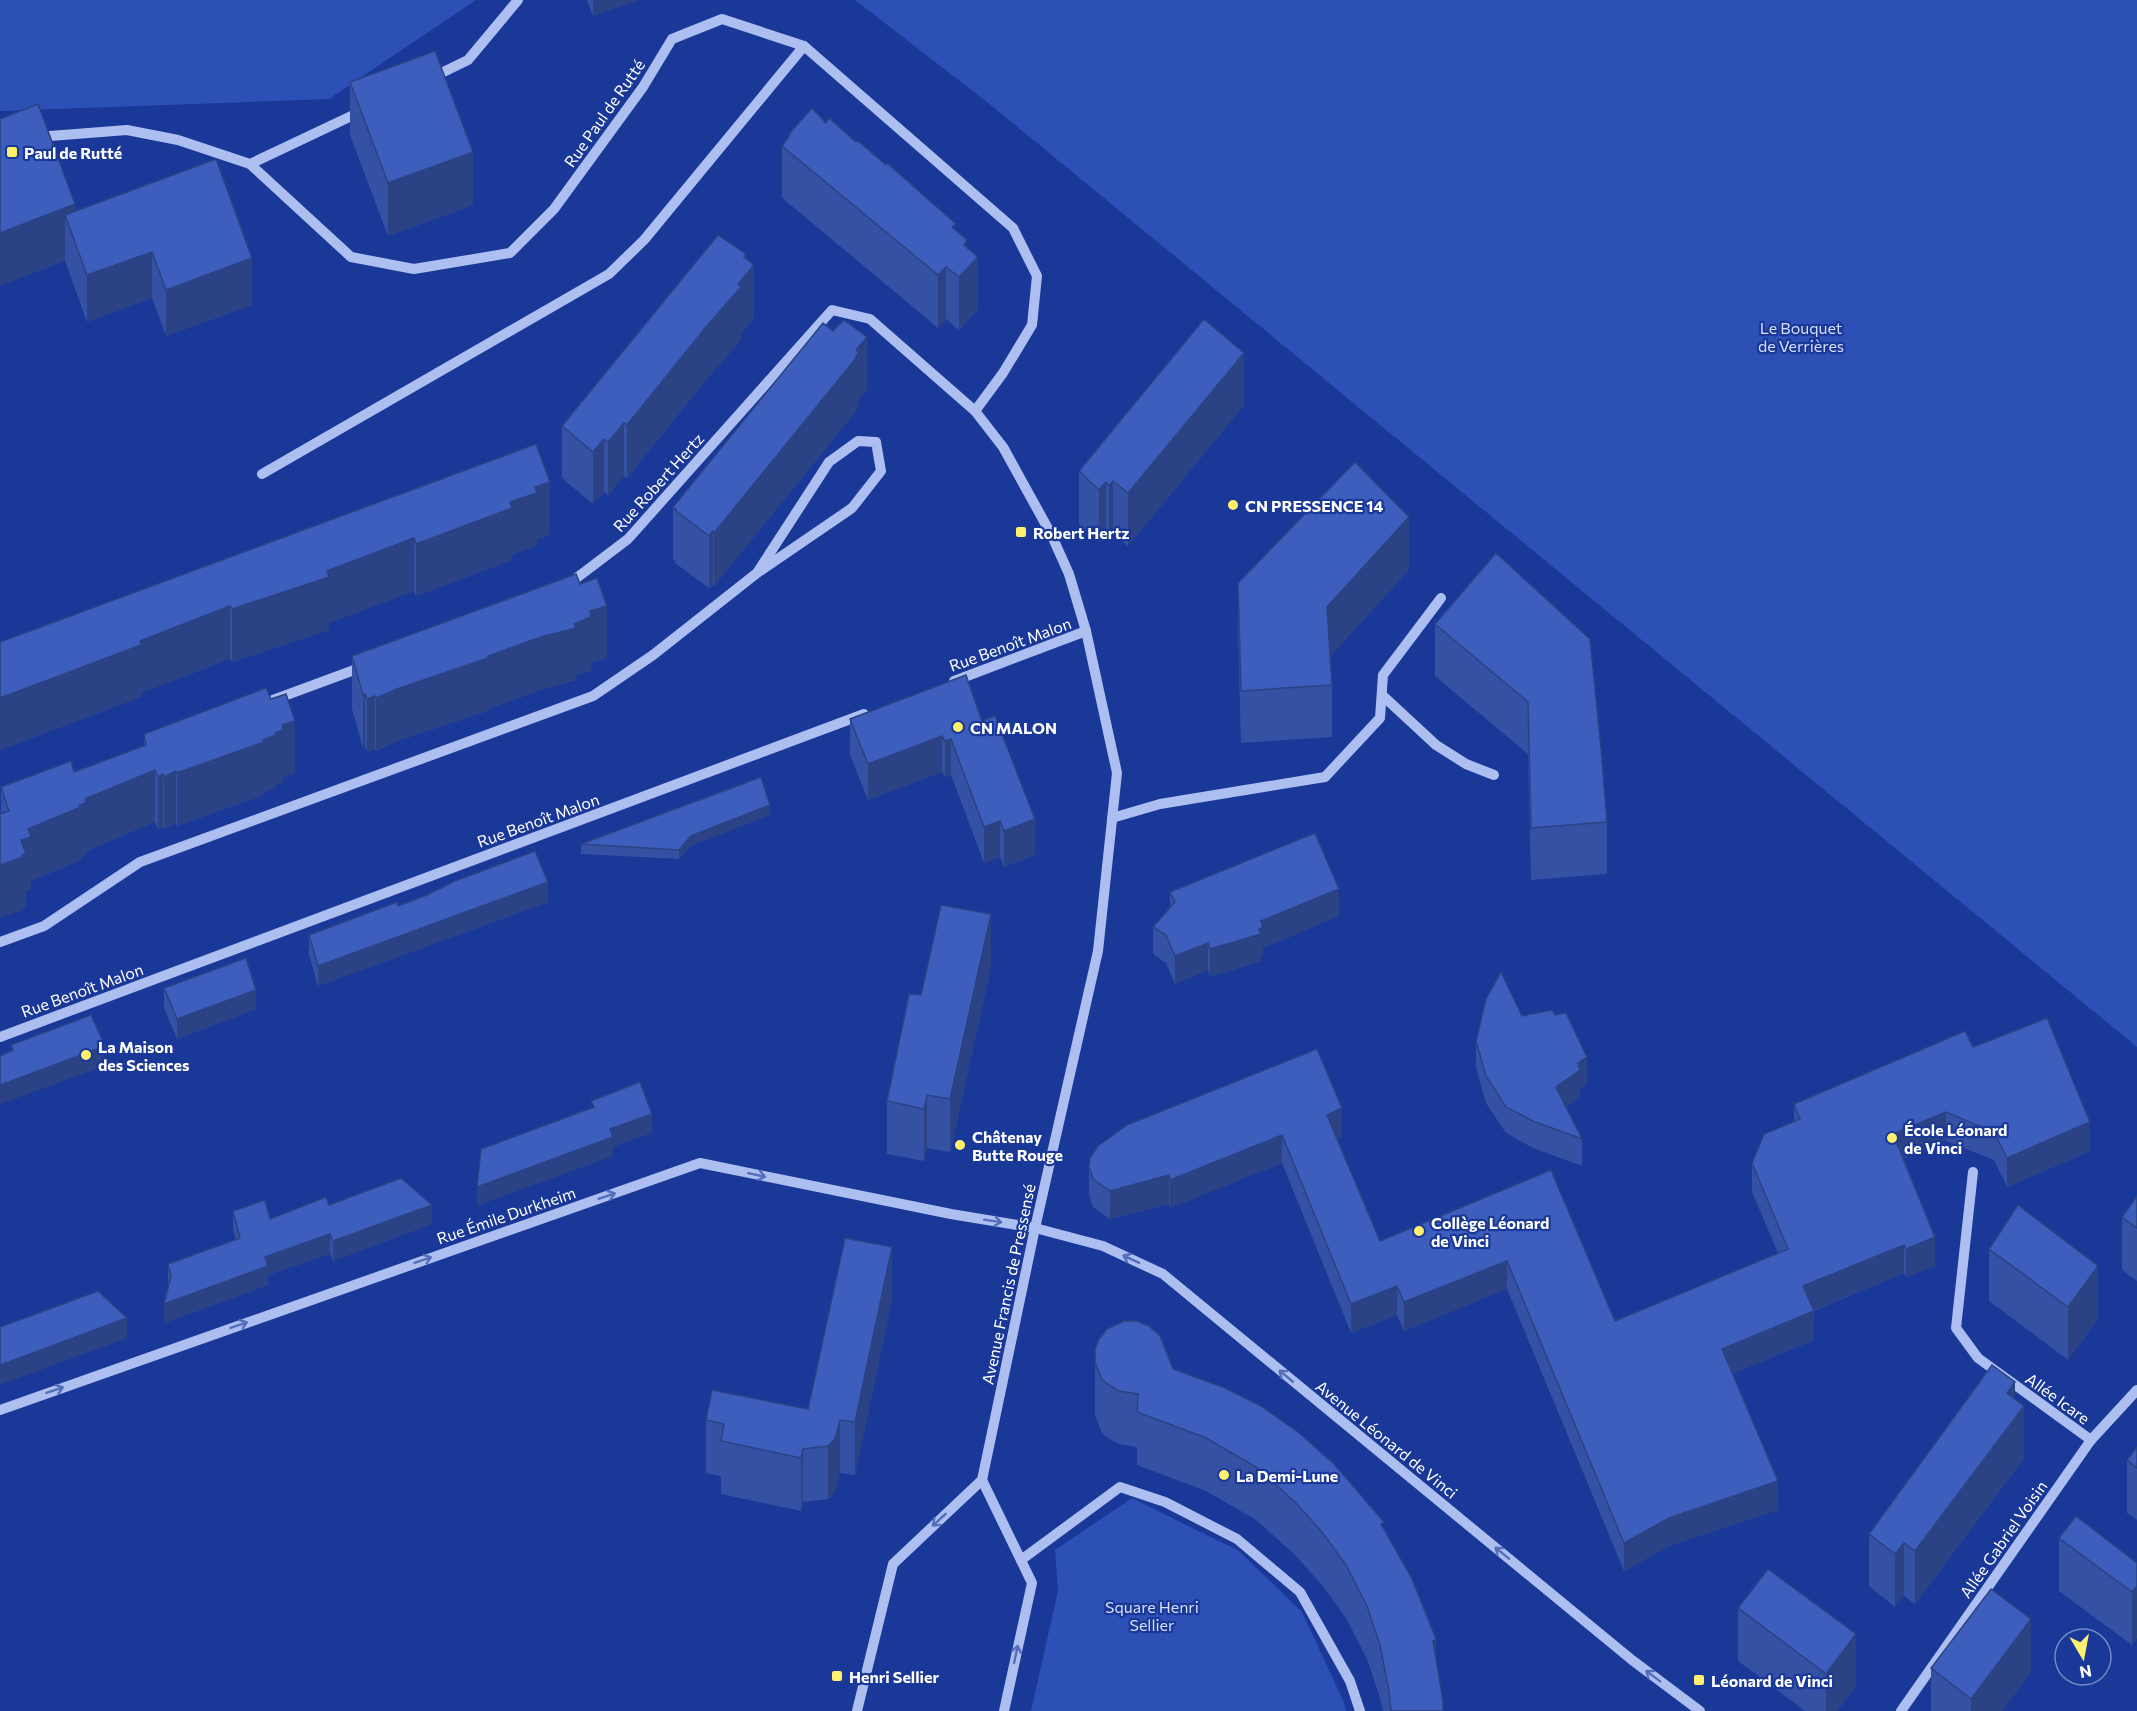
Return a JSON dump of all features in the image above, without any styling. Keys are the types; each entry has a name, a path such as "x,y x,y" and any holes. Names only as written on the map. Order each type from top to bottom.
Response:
{"street":[{"path":"421,83 468,60 518,0"},
{"name":"Rue Paul de Rutté","path":"26,137 127,130 178,140 250,164 351,257 414,269 510,253 554,209 643,87 672,39 722,19 804,46 1013,228 1037,276 1032,325 1003,373 975,411"},
{"path":"262,474 609,274 644,240 804,46"},
{"path":"250,164 367,108"},
{"name":"Rue Robert Hertz","path":"559,592 628,539 832,310 870,319 975,411"},
{"name":"Avenue Francis de Pressensé","path":"975,411 1004,447 1051,534 1069,574 1086,632 1117,773 1098,951 1035,1228 982,1480"},
{"path":"0,942 44,926 140,862 592,696 653,655 757,573 852,508 881,471 876,442 858,441 829,462 757,573"},
{"path":"1112,818 1160,804 1325,777 1380,718 1383,675 1441,598"},
{"name":"Rue Benoît Malon","path":"946,684 1086,632"},
{"path":"258,706 370,664"},
{"path":"1382,695 1436,745 1466,764 1494,775"},
{"name":"Rue Benoît Malon","path":"0,1037 879,709"},
{"name":"Rue Émile Durkheim","path":"0,1410 700,1163 951,1214 1035,1228"},
{"name":"Allée Icare","path":"1973,1172 1956,1328 1978,1358 2091,1440"},
{"name":"Avenue Léonard de Vinci","path":"1035,1228 1102,1246 1163,1274 1632,1660 1700,1711"},
{"name":"Allée Gabriel Voisin","path":"1901,1711 2091,1440 2137,1390"},
{"path":"856,1711 893,1564 982,1480 1032,1583 1004,1711"},
{"path":"1021,1560 1120,1488 1164,1502 1238,1539 1300,1592 1350,1681 1360,1711"}],"green space":[{"path":"0,0 476,0 329,99 0,111"},
{"name":"Le Bouquet de Verrières","path":"855,0 2137,0 2137,1047 992,106"},
{"name":"Square Henri Sellier","path":"1132,1498 1239,1551 1302,1612 1346,1711 1031,1711 1058,1591 1055,1550"}],"building":[{"path":"435,51 473,152 388,183 350,82"},
{"path":"38,104 75,204 0,233 0,119"},
{"path":"812,108 826,123 829,118 856,142 858,141 886,165 887,163 956,224 952,227 967,240 964,245 978,257 959,277 946,267 938,275 782,146 790,135 788,135"},
{"path":"216,159 252,258 166,290 152,252 87,275 65,215"},
{"path":"718,235 746,254 744,257 754,265 738,284 741,287 627,425 624,423 608,442 604,439 593,452 562,426"},
{"path":"1204,319 1244,353 1128,493 1113,481 1109,486 1106,482 1099,490 1079,471"},
{"path":"844,320 867,337 856,350 859,352 857,357 714,533 713,531 709,536 673,507 823,323 833,331"},
{"path":"536,444 550,482 535,487 537,493 510,502 512,508 416,544 414,538 327,571 329,577 232,609 230,606 140,641 141,645 0,698 0,642"},
{"path":"1355,462 1409,517 1327,607 1332,685 1241,691 1238,583"},
{"path":"1496,553 1590,639 1607,822 1531,828 1528,702 1435,624"},
{"path":"576,574 580,584 597,578 607,606 590,611 591,617 574,624 576,628 541,637 376,698 375,696 367,699 365,694 363,695 352,656"},
{"path":"966,675 982,721 995,716 1035,819 1004,831 1000,821 984,827 951,739 945,741 942,736 868,764 850,719"},
{"path":"266,688 271,699 286,694 295,721 282,725 283,730 275,733 276,735 263,740 264,742 164,777 163,774 158,777 155,770 85,799 86,803 79,805 81,807 28,829 31,837 21,840 26,854 0,865 0,814 9,811 1,787 71,761 74,772 146,745 144,734"},
{"path":"761,777 770,805 691,836 679,850 581,844"},
{"path":"1315,833 1339,889 1261,921 1263,927 1259,929 1261,934 1210,949 1208,943 1175,956 1166,935 1153,927 1175,902 1170,892"},
{"path":"535,851 548,882 318,966 309,935 397,902 398,906 455,881"},
{"path":"941,905 991,914 950,1099 927,1095 924,1109 887,1101 909,994 921,995"},
{"path":"246,958 256,990 177,1019 164,988"},
{"path":"1501,972 1522,1016 1552,1010 1555,1015 1566,1013 1587,1057 1578,1063 1580,1070 1556,1087 1582,1139 1533,1121 1506,1107 1486,1076 1476,1041 1486,999"},
{"path":"91,1015 105,1046 0,1085 0,1056 13,1050 11,1045"},
{"path":"2047,1018 2090,1122 2007,1158 1994,1132 1946,1112 1893,1134 1935,1237 1906,1249 1904,1245 1803,1286 1814,1311 1722,1349 1778,1481 1669,1518 1624,1543 1507,1261 1404,1302 1397,1286 1351,1304 1282,1135 1170,1180 1169,1175 1110,1191 1093,1179 1089,1167 1090,1158 1098,1146 1127,1125 1317,1049 1342,1108 1327,1115 1380,1241 1551,1170 1615,1321 1788,1249 1752,1163 1764,1134 1800,1119 1794,1104 1965,1031 1973,1047"},
{"path":"640,1082 652,1114 610,1129 613,1137 477,1187 481,1149 594,1107 591,1101"},
{"path":"401,1178 432,1205 333,1241 330,1234 265,1257 268,1266 164,1304 171,1276 168,1264 240,1238 233,1211 265,1200 270,1219 326,1197 329,1205"},
{"path":"2137,1196 2137,1228 2122,1217"},
{"path":"2018,1205 2098,1266 2068,1307 1989,1249"},
{"path":"845,1238 892,1247 855,1422 840,1420 835,1439 828,1446 803,1449 801,1458 721,1441 724,1424 706,1420 712,1390 808,1409"},
{"path":"98,1291 127,1318 0,1365 0,1327"},
{"path":"1124,1321 1137,1321 1149,1326 1160,1336 1173,1369 1225,1388 1261,1406 1298,1432 1334,1464 1384,1522 1381,1524 1412,1579 1436,1639 1433,1641 1443,1711 1391,1711 1380,1645 1367,1606 1346,1565 1322,1532 1295,1502 1256,1467 1206,1438 1137,1412 1138,1394 1119,1391 1101,1378 1095,1362 1095,1349 1099,1339 1107,1329"},
{"path":"1992,1365 2015,1382 2007,1393 2024,1406 1915,1551 1904,1543 1895,1554 1869,1534"},
{"path":"2137,1447 2137,1468 2127,1460"},
{"path":"2076,1516 2137,1563 2137,1586 2132,1592 2059,1538"},
{"path":"1768,1569 1856,1634 1826,1674 1738,1608"},
{"path":"1991,1589 2031,1619 1971,1699 1931,1668"}],"place":[{"name":"Paul de Rutté","path":"12,152"},
{"name":"CN PRESSENCE 14","path":"1233,505"},
{"name":"Robert Hertz","path":"1021,532"},
{"name":"CN MALON","path":"958,727"},
{"name":"La Maison des Sciences","path":"86,1055"},
{"name":"École Léonard de Vinci","path":"1892,1138"},
{"name":"Châtenay Butte Rouge","path":"960,1145"},
{"name":"Collège Léonard de Vinci","path":"1419,1231"},
{"name":"La Demi-Lune","path":"1224,1475"},
{"name":"Henri Sellier","path":"837,1676"},
{"name":"Léonard de Vinci","path":"1699,1680"}]}
